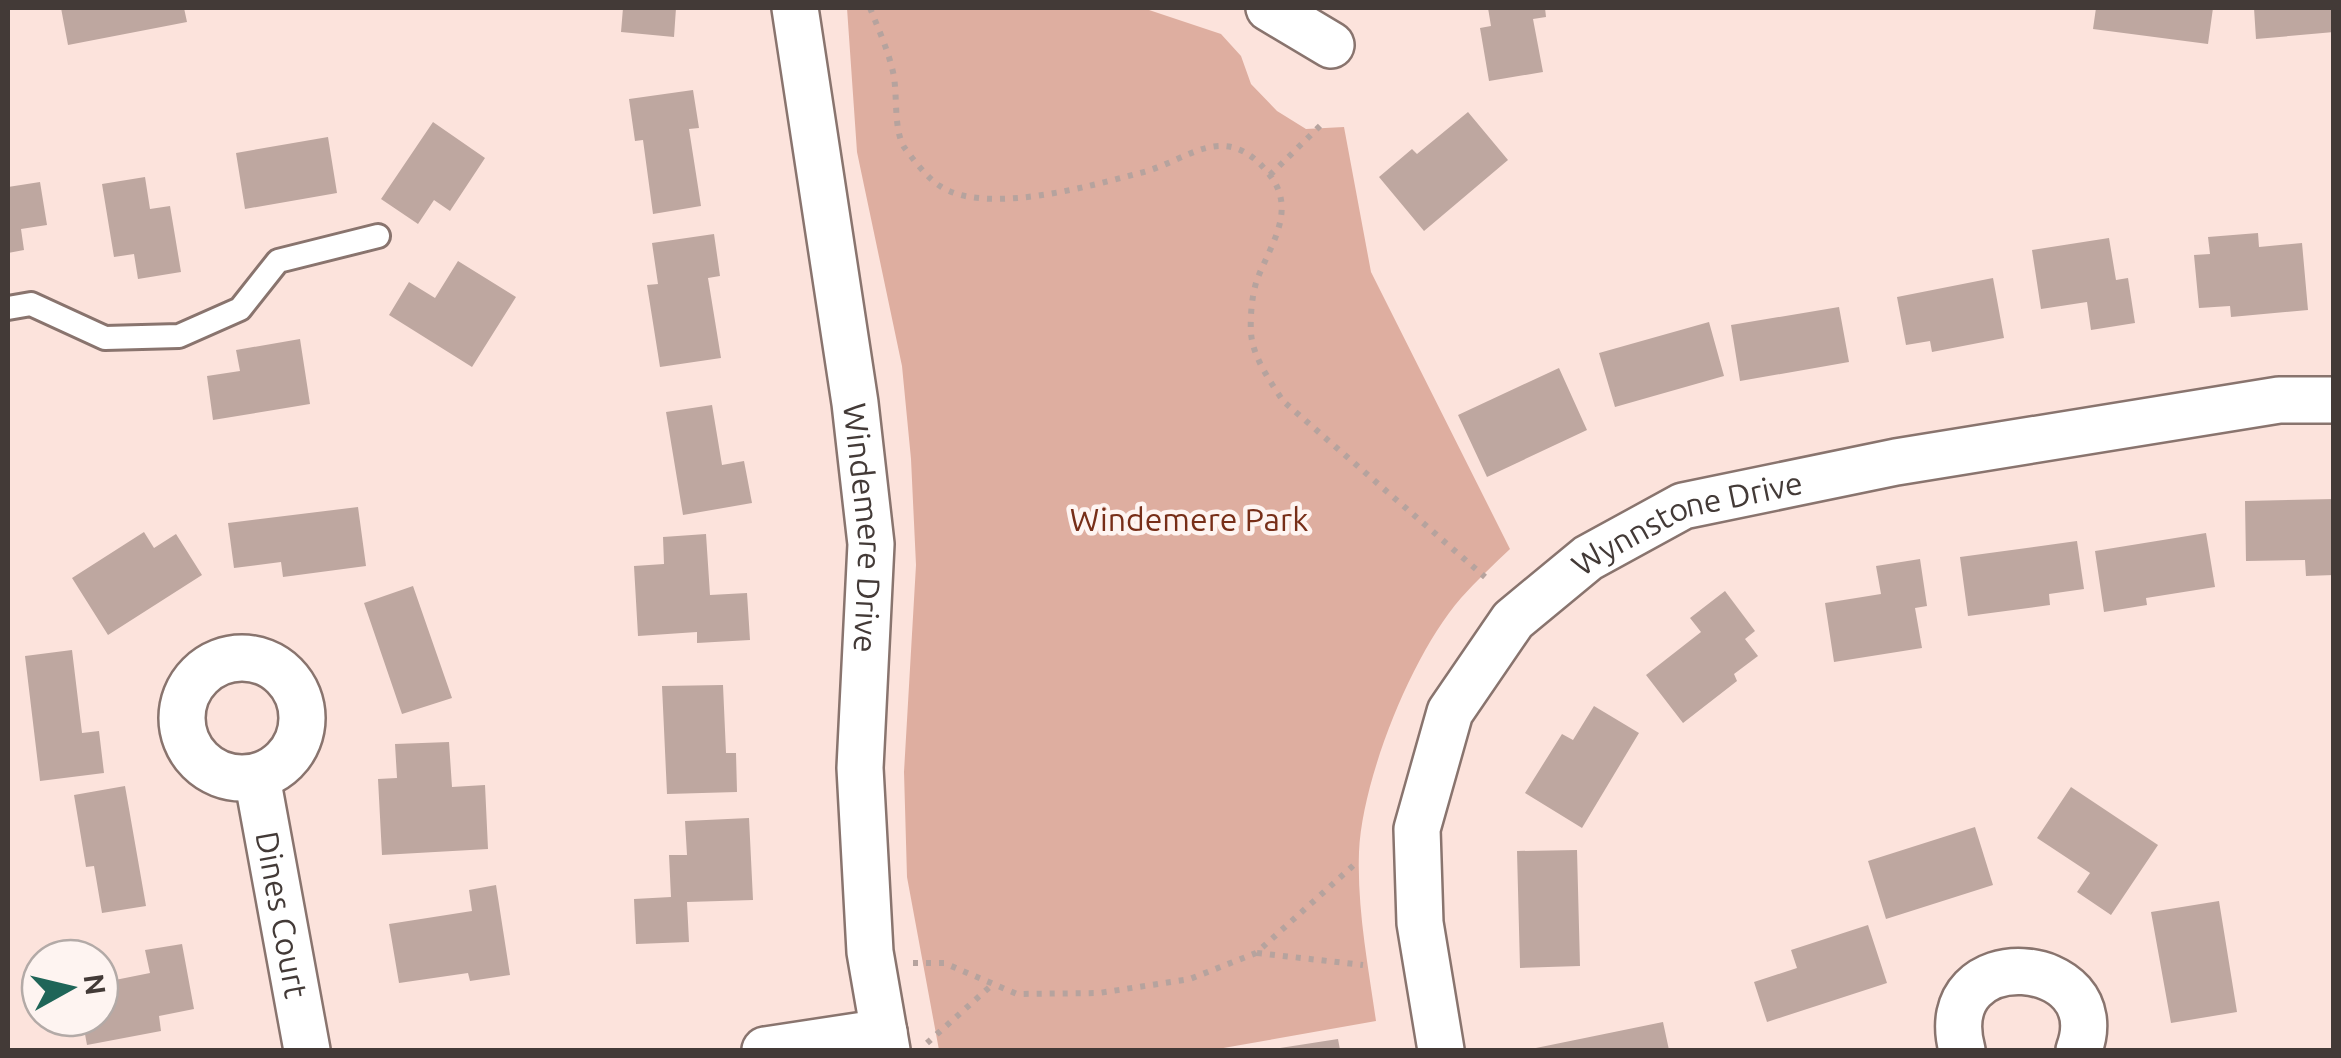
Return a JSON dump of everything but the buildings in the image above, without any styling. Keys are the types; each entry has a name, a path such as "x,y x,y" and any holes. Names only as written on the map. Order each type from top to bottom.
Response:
{"street":[{"name":"Windemere Drive","path":"795,8 855,404 871,544 860,768 870,952 899,1042"},
{"path":"1269,8 1331,45"},
{"name":"Wynnstone Drive","path":"1441,1050 1420,923 1417,829 1450,712 1513,620 1588,558 1683,506 1896,462 2240,406 2334,400"},
{"name":"Dines Court","path":"257,777 307,1050"},
{"path":"1962,1050 1959,1027 1974,990 2006,970 2026,969 2062,985 2075,1000 2082,1021 2079,1050"},
{"path":"765,1050 899,1042"}],"lane":[{"path":"8,308 31,304 105,338 179,336 240,309 278,261 378,236"}],"path":[{"path":"870,8 893,71 902,144 939,186 977,200 1018,198 1145,172 1181,154 1211,146 1242,150 1270,175 1282,198 1281,228 1255,283 1250,336 1264,371 1283,400 1485,578"},
{"path":"1270,175 1322,123"},
{"path":"913,963 944,963 1018,994 1099,993 1190,979 1256,953 1356,864"},
{"path":"1256,953 1362,964"},
{"path":"899,1042 993,984"}],"green space":[{"name":"Windemere Park","path":"847,8 1143,8 1221,34 1241,56 1251,84 1277,111 1306,129 1344,127 1371,272 1510,549 1461,598 1425,651 1393,719 1369,789 1362,822 1359,873 1376,1021 1212,1050 939,1050 907,877 904,772 916,565 911,459 902,366 857,152"}]}
